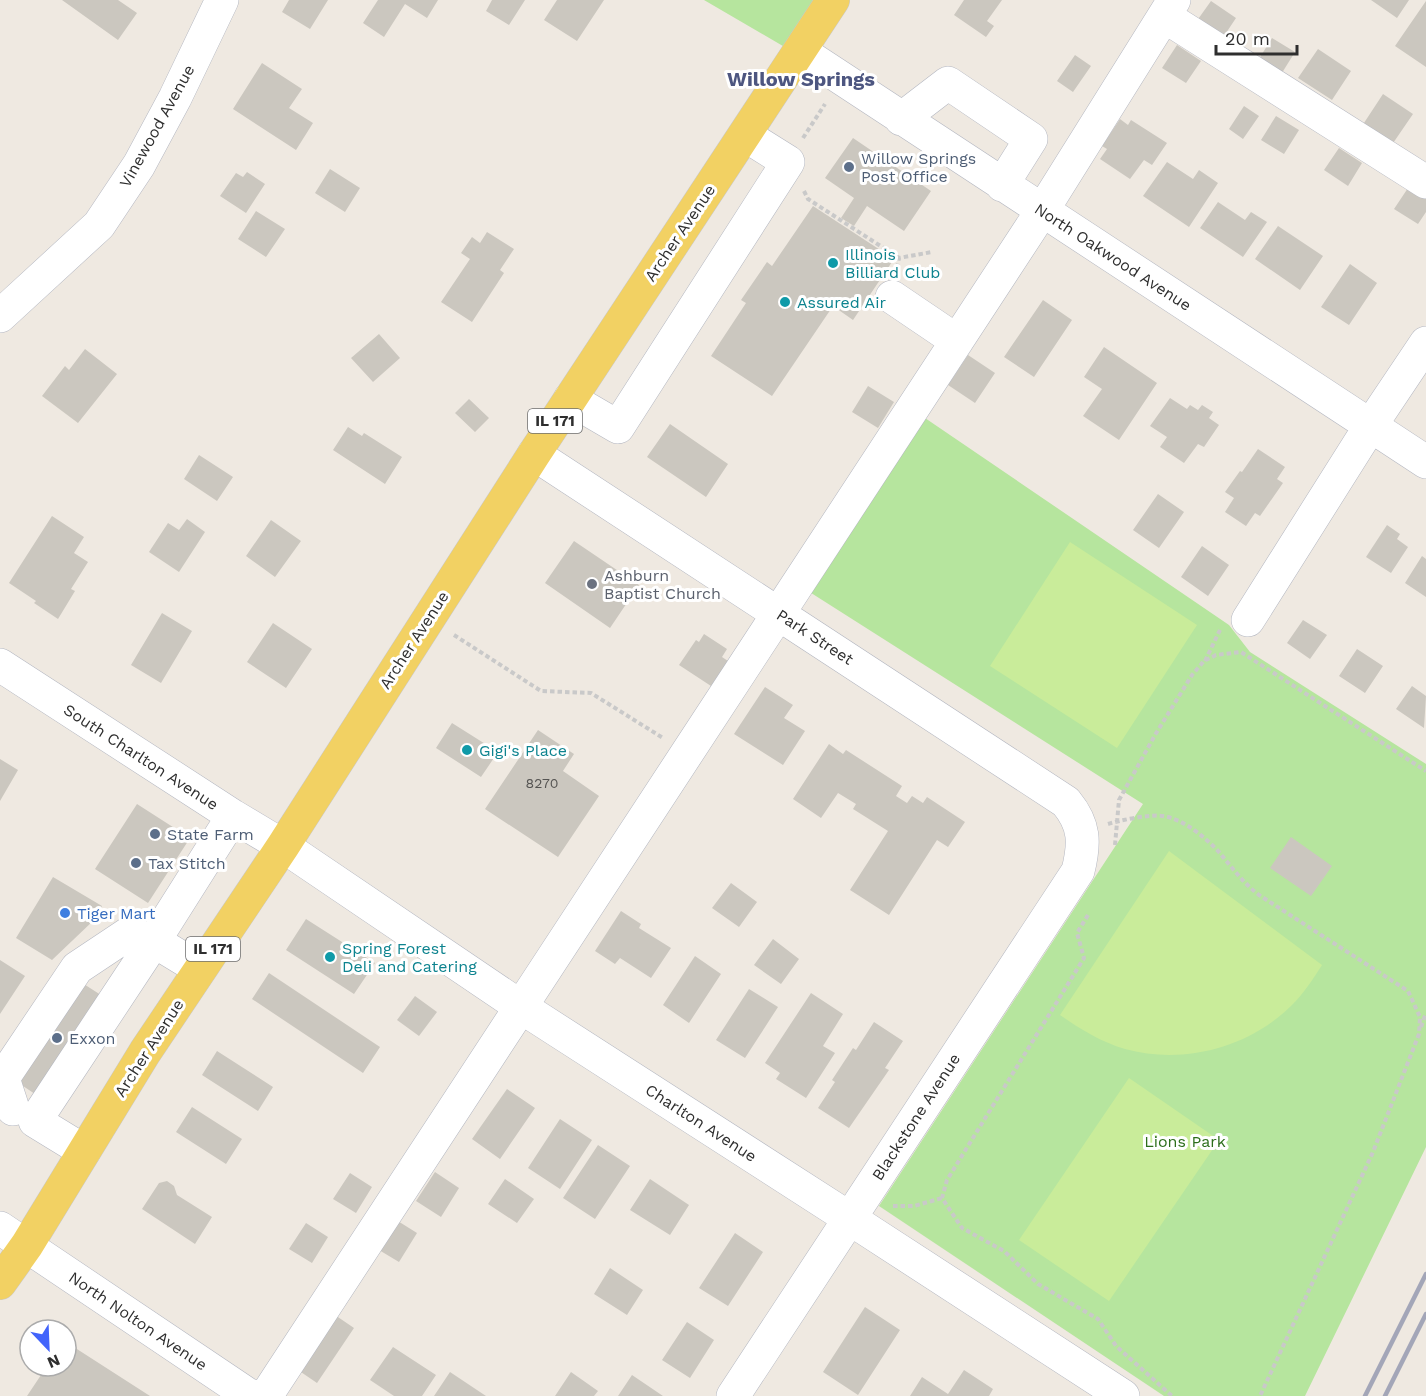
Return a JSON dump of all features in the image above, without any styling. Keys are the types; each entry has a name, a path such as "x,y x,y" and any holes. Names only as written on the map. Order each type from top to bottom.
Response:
{"main road":[{"name":"Archer Avenue","path":"0,1283 27,1245 144,1052 283,846 534,454 833,0"}],"street":[{"name":"Vinewood Avenue","path":"0,316 99,225 143,157 175,98 222,0"},
{"path":"266,1396 1042,211 1169,8 1426,182"},
{"name":"North Oakwood Avenue","path":"800,51 1426,462"},
{"path":"901,118 948,83 1031,139 1002,185"},
{"path":"570,399 618,428 788,162 745,135"},
{"path":"892,297 957,341"},
{"path":"1248,620 1371,425 1426,343"},
{"name":"Park Street","path":"534,454 1066,802 1077,815 1082,833"},
{"name":"South Charlton Avenue","path":"0,665 283,846"},
{"path":"16,1120 154,941 233,816"},
{"name":"Blackstone Avenue","path":"732,1396 1077,871 1083,852 1082,833"},
{"name":"Charlton Avenue","path":"283,846 521,1007 855,1209 1123,1396"},
{"path":"84,1151 16,1120 3,1078 77,968 128,934 154,941 200,969"},
{"name":"North Nolton Avenue","path":"0,1228 250,1396"}],"path":[{"path":"817,117 831,96"},
{"path":"808,199 899,258 932,252"},
{"path":"892,297 899,258"},
{"path":"428,618 541,691 591,693 687,753"},
{"path":"1114,849 1119,800 1155,735 1192,675 1204,662 1229,652 1241,652 1426,771"},
{"path":"1082,833 1118,821 1162,816 1179,821 1217,850 1243,882 1259,895 1408,991 1420,1017 1419,1034"},
{"path":"1093,906 1077,933 1084,958 947,1180 942,1198 962,1228 1004,1251 1038,1284 1098,1319 1116,1347 1172,1396"},
{"path":"1260,1396 1373,1152 1426,1013"},
{"path":"855,1209 914,1206 942,1198"}],"green space":[{"path":"704,0 821,0 788,49"},
{"name":"Lions Park","path":"925,418 1229,625 1250,652 1426,764 1426,1147 1305,1396 1164,1396 879,1206 1143,804 808,591"},
{"path":"1070,542 1197,625 1117,748 990,666"},
{"path":"1169,851 1322,965 1292,1005 1275,1020 1256,1032 1214,1049 1170,1055 1147,1053 1116,1046 1091,1035 1060,1015"},
{"path":"1129,1078 1219,1140 1109,1301 1019,1240"}],"building":[{"path":"62,0 118,0 137,13 118,40"},
{"path":"289,0 328,0 310,29 282,12"},
{"path":"378,0 438,0 427,18 405,4 384,37 363,23"},
{"path":"492,0 525,0 509,25 486,11"},
{"path":"557,0 604,0 577,41 544,20"},
{"path":"964,0 1002,0 987,21 994,26 986,37 954,15"},
{"path":"1371,0 1409,0 1397,18"},
{"path":"1211,1 1236,18 1222,39 1196,22"},
{"path":"1426,1 1426,67 1395,46"},
{"path":"1272,38 1295,52 1280,76 1257,62"},
{"path":"1177,45 1201,61 1186,83 1162,68"},
{"path":"1318,49 1351,71 1332,100 1298,78"},
{"path":"1075,55 1091,66 1073,92 1057,81"},
{"path":"262,63 302,89 289,108 313,123 296,150 233,109"},
{"path":"1383,94 1413,114 1389,149 1360,129"},
{"path":"1244,106 1259,116 1243,139 1229,129"},
{"path":"1276,116 1299,130 1284,154 1261,140"},
{"path":"1120,119 1128,125 1131,120 1167,143 1152,165 1144,160 1130,179 1100,159 1107,149 1102,146"},
{"path":"853,138 931,191 904,231 867,206 854,226 841,218 854,198 825,178"},
{"path":"1339,148 1362,163 1348,186 1324,170"},
{"path":"1167,162 1193,179 1199,170 1218,183 1189,227 1143,196"},
{"path":"330,169 360,188 345,212 315,193"},
{"path":"247,172 265,184 246,213 220,196 236,173 243,177"},
{"path":"1410,185 1426,196 1426,212 1418,224 1394,209"},
{"path":"1218,202 1245,220 1251,212 1267,222 1243,257 1200,228"},
{"path":"813,206 894,259 853,320 833,306 772,396 711,356 746,303 741,300 767,262 772,266"},
{"path":"256,211 285,229 266,257 238,239"},
{"path":"1278,226 1323,256 1300,290 1255,259"},
{"path":"487,232 514,249 500,270 504,273 472,322 441,302 470,259 461,253 472,237 480,243"},
{"path":"1350,264 1377,283 1349,325 1321,307"},
{"path":"1043,300 1072,320 1034,377 1004,357"},
{"path":"379,334 400,358 373,382 351,358"},
{"path":"1104,347 1157,383 1119,440 1083,416 1102,389 1084,377"},
{"path":"85,349 117,374 78,423 42,396 65,366 69,370"},
{"path":"968,355 995,373 975,403 948,385"},
{"path":"868,386 894,402 878,428 852,412"},
{"path":"1170,398 1187,409 1190,405 1198,410 1202,405 1213,412 1209,418 1219,425 1204,447 1198,444 1184,463 1160,447 1167,437 1150,426"},
{"path":"469,399 489,418 475,432 455,413"},
{"path":"670,424 728,464 706,497 647,457"},
{"path":"348,427 362,436 364,433 402,457 385,484 333,450"},
{"path":"1258,449 1285,467 1277,479 1283,483 1260,516 1255,513 1246,526 1225,512 1234,498 1225,492"},
{"path":"199,455 233,477 217,501 184,479"},
{"path":"1158,494 1184,512 1159,548 1133,530"},
{"path":"52,516 84,537 74,553 88,562 71,589 75,591 58,619 9,583"},
{"path":"187,519 205,532 179,572 149,552 168,523 179,530"},
{"path":"271,520 301,541 275,577 246,556"},
{"path":"1387,525 1400,534 1397,539 1408,547 1391,573 1366,557"},
{"name":"Ashburn Baptist Church","path":"574,541 639,585 610,628 545,583"},
{"path":"1202,546 1229,565 1208,596 1181,577"},
{"path":"1422,556 1426,559 1426,597 1405,583"},
{"path":"162,613 192,631 161,683 131,665"},
{"path":"1303,620 1327,635 1310,659 1287,643"},
{"path":"273,623 312,649 286,688 247,662"},
{"path":"704,634 727,649 722,657 728,661 711,686 679,665 696,640 699,642"},
{"path":"1357,649 1383,666 1365,693 1339,676"},
{"path":"1412,686 1426,696 1424,728 1396,709"},
{"path":"765,687 793,705 784,718 805,731 783,765 734,734"},
{"name":"Gigi's Place","path":"452,723 498,752 481,777 436,748"},
{"path":"538,730 574,754 563,771 599,796 558,857 485,809"},
{"path":"829,744 843,754 846,750 902,786 896,796 907,803 912,796 923,803 927,797 965,822 948,847 937,840 889,915 850,890 888,831 853,809 856,804 838,793 821,818 793,799"},
{"path":"0,759 18,770 0,801"},
{"path":"137,804 190,838 148,903 95,869"},
{"path":"1291,837 1332,866 1311,896 1270,868"},
{"name":"Tiger Mart","path":"53,877 102,906 94,920 52,960 16,938"},
{"path":"731,883 757,902 739,927 712,908"},
{"path":"621,911 641,924 639,928 671,948 651,978 620,958 615,964 595,951"},
{"name":"Spring Forest Deli and Catering","path":"306,919 375,963 354,994 286,950"},
{"path":"773,939 799,959 781,984 754,965"},
{"path":"695,956 721,974 689,1023 663,1005"},
{"path":"0,960 25,976 0,1014"},
{"path":"269,973 380,1047 363,1073 252,999"},
{"name":"Exxon","path":"76,979 104,997 38,1096 11,1078"},
{"path":"749,989 778,1007 745,1058 716,1040"},
{"path":"811,993 843,1014 823,1046 835,1053 806,1098 776,1079 780,1073 765,1063"},
{"path":"415,996 437,1012 419,1036 397,1020"},
{"path":"874,1022 903,1041 885,1068 889,1070 849,1128 818,1108 835,1082 832,1080 853,1048 856,1050"},
{"path":"217,1051 273,1087 258,1111 202,1075"},
{"path":"507,1089 535,1108 500,1159 472,1139"},
{"path":"192,1107 242,1139 226,1164 176,1132"},
{"path":"560,1119 592,1140 560,1189 528,1168"},
{"path":"598,1145 630,1166 595,1219 563,1198"},
{"path":"435,1172 459,1188 441,1217 416,1201"},
{"path":"350,1173 372,1187 356,1213 333,1199"},
{"path":"505,1179 534,1199 517,1223 488,1204"},
{"path":"650,1179 689,1205 670,1235 630,1210"},
{"path":"167,1181 174,1186 177,1195 212,1217 195,1244 142,1209 159,1183"},
{"path":"393,1218 417,1233 399,1262 374,1247"},
{"path":"306,1223 328,1237 312,1263 289,1249"},
{"path":"735,1233 763,1252 728,1306 699,1288"},
{"path":"610,1268 643,1290 627,1315 594,1294"},
{"path":"865,1307 900,1330 858,1395 823,1372"},
{"path":"332,1313 354,1328 317,1383 295,1368"},
{"path":"687,1322 714,1340 690,1378 662,1360"},
{"path":"393,1347 436,1375 422,1396 394,1396 370,1380"},
{"path":"78,1350 150,1396 27,1396 39,1378 78,1378"},
{"path":"964,1370 993,1389 989,1396 910,1396 922,1377 948,1394"},
{"path":"450,1372 486,1396 434,1396"},
{"path":"571,1372 598,1391 594,1396 555,1396"},
{"path":"632,1375 663,1396 618,1396"}],"railway":[{"path":"1365,1396 1426,1274"},
{"path":"1385,1396 1426,1314"}],"place":[{"name":"Willow Springs Post Office","path":"849,167"},
{"name":"Illinois Billiard Club","path":"833,263"},
{"name":"Assured Air","path":"785,302"},
{"name":"Ashburn Baptist Church","path":"592,584"},
{"name":"Gigi's Place","path":"467,750"},
{"name":"State Farm","path":"155,834"},
{"name":"Tax Stitch","path":"136,863"},
{"name":"Tiger Mart","path":"65,913"},
{"name":"Spring Forest Deli and Catering","path":"330,957"},
{"name":"Exxon","path":"57,1038"}],"district":[{"name":"Willow Springs","path":"801,79"}]}
